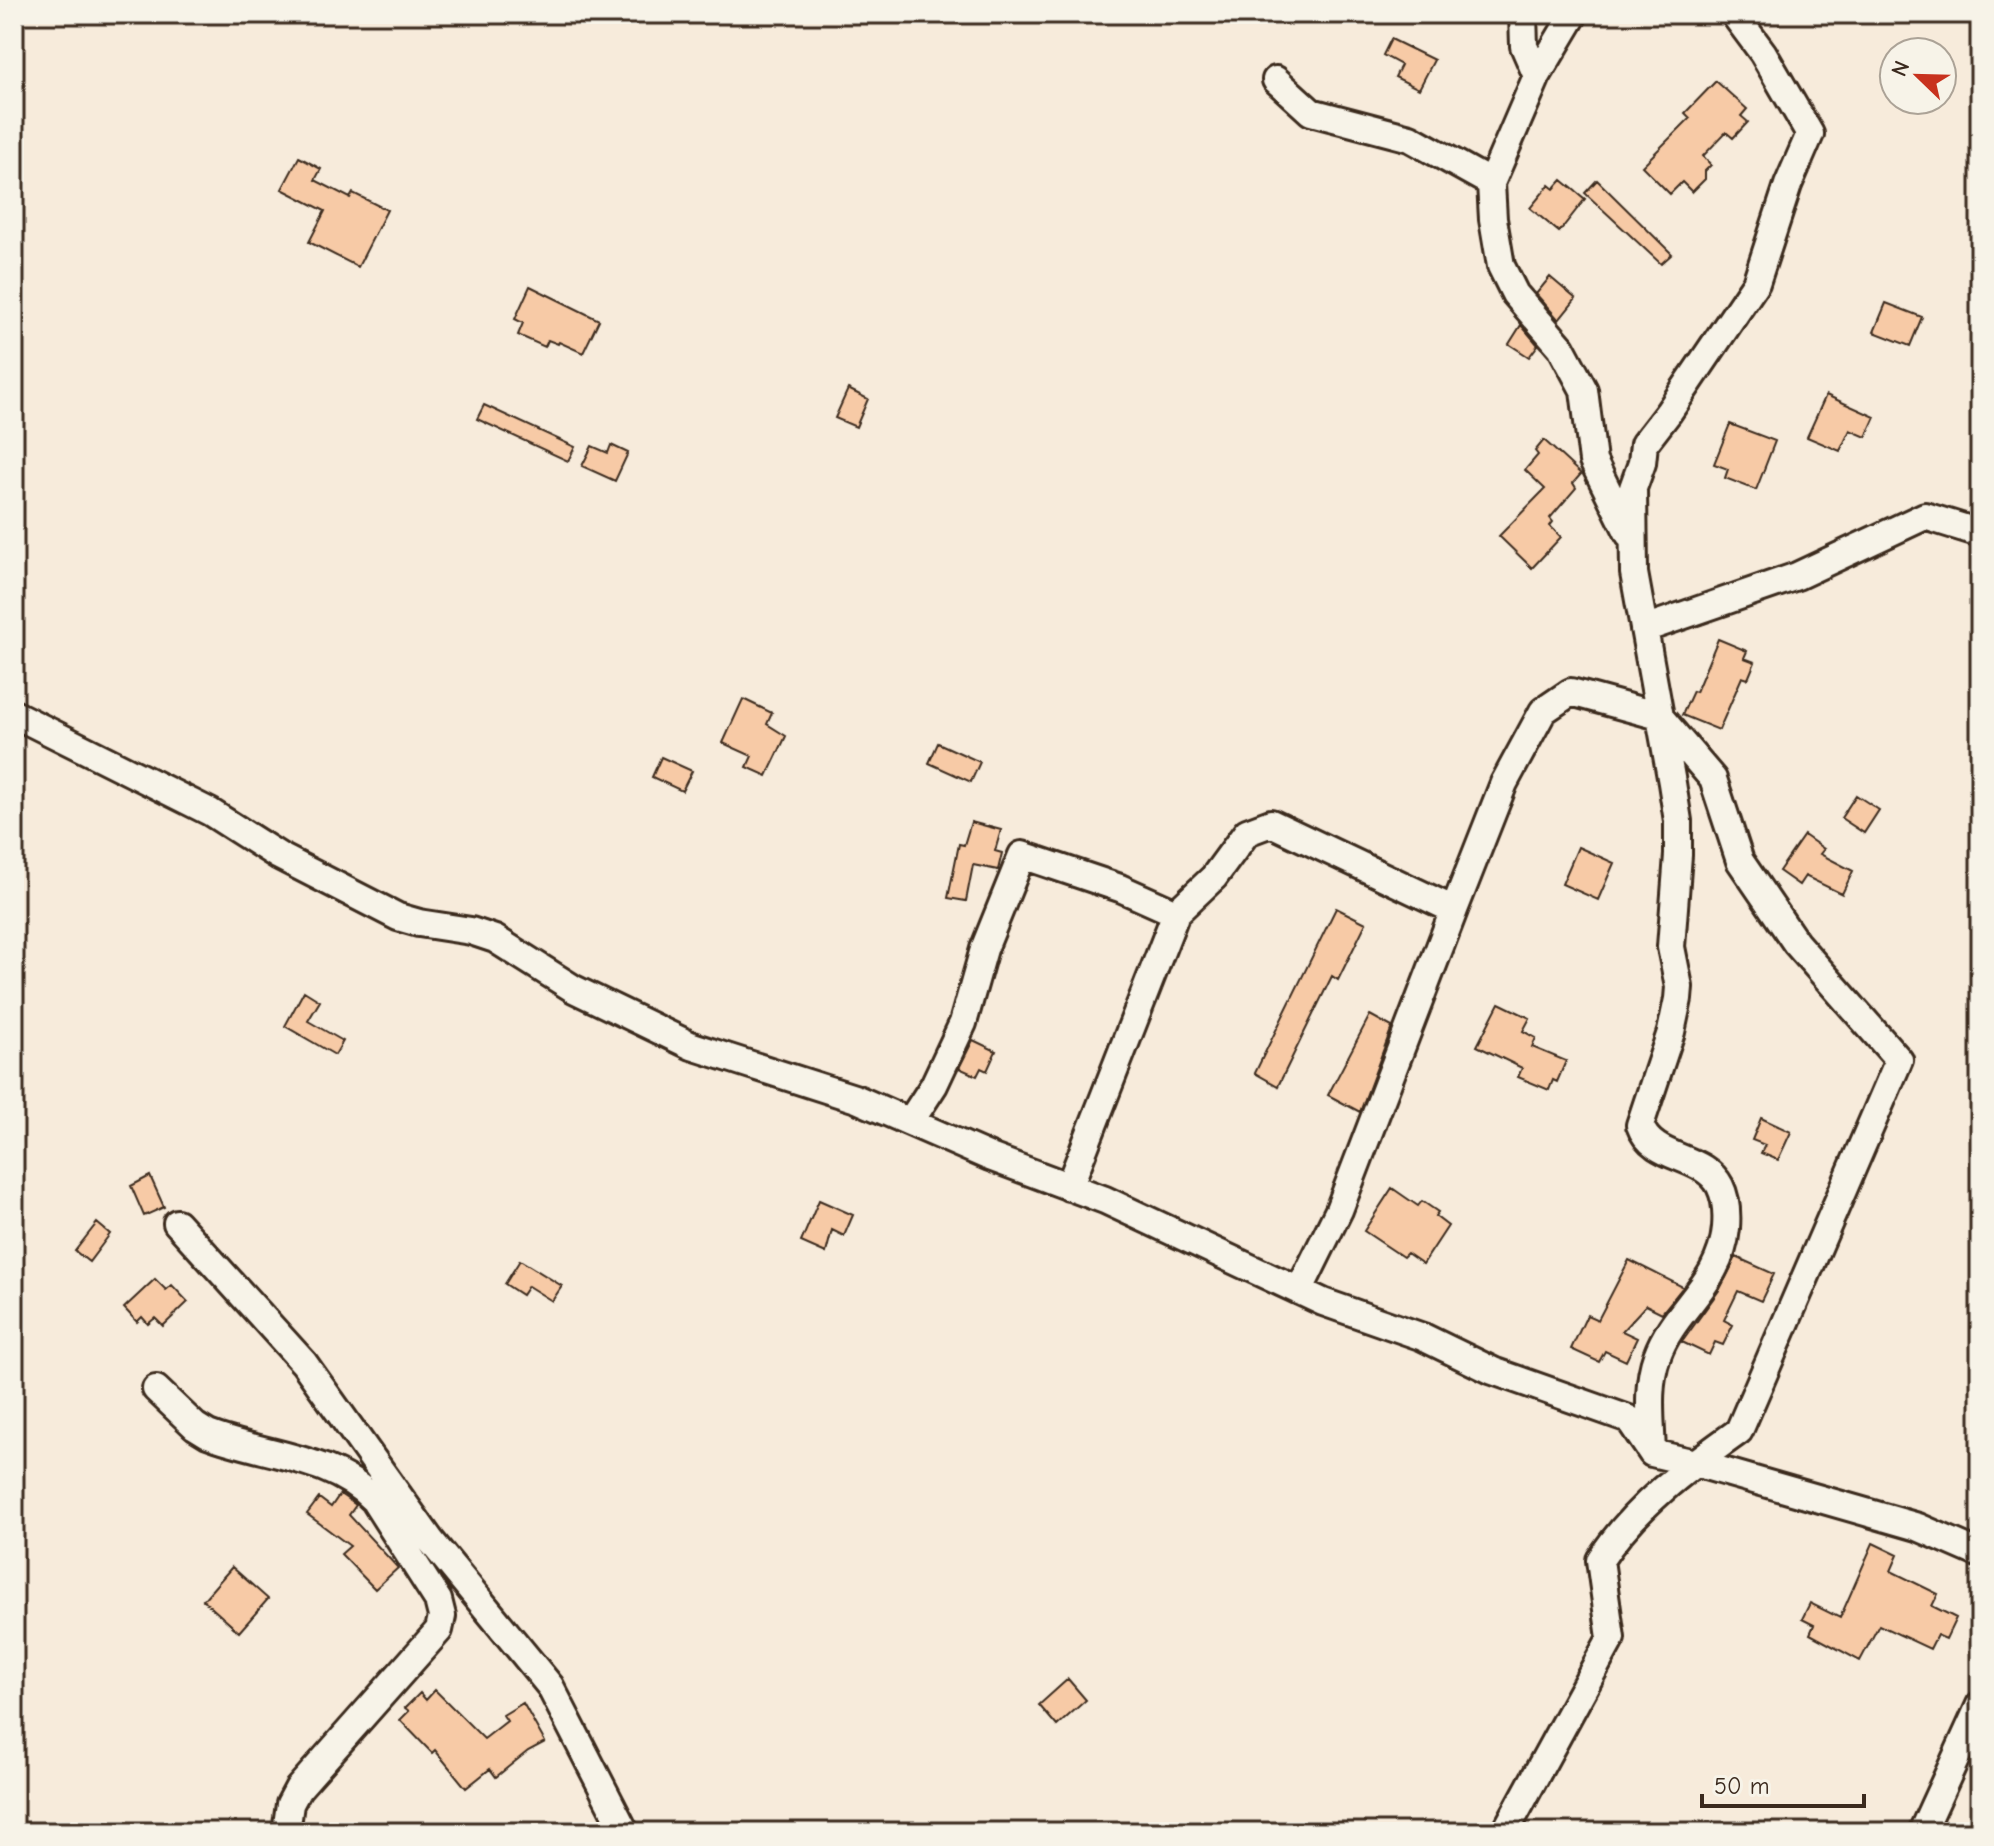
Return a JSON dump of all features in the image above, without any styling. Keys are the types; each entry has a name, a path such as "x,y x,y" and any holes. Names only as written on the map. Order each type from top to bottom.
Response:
{"street":[{"path":"1523,14 1524,46 1537,76"},
{"path":"1574,14 1537,76 1491,183 1501,266 1515,294 1561,347 1584,390 1593,461 1633,541"},
{"path":"1652,1453 1651,1388 1657,1355 1718,1263 1725,1240 1727,1213 1720,1186 1712,1176 1653,1145 1640,1125 1671,1032 1679,987 1671,947 1678,821 1634,573 1633,488 1642,463 1644,444 1756,283 1788,185 1810,134 1763,53 1734,14"},
{"path":"1276,80 1311,112 1410,138 1491,183"},
{"path":"1644,629 1797,576 1925,516 1980,533"},
{"path":"1299,1291 1339,1210 1504,783 1543,711 1571,692 1659,716 1713,779 1740,861 1796,943 1899,1060 1739,1431 1637,1512 1600,1560 1611,1638 1505,1832"},
{"path":"14,714 210,812 279,856 398,917 471,931 495,939 574,989 692,1046 857,1099 990,1157 1105,1200 1299,1291 1423,1337 1493,1371 1629,1419 1652,1453 1918,1527 1980,1554"},
{"path":"1069,1187 1176,913 1214,877 1247,832 1271,823 1454,910"},
{"path":"910,1122 934,1085 963,1023 984,949 1022,855 1120,888 1176,913"},
{"path":"177,1223 304,1363 431,1541 550,1686 625,1832"},
{"path":"156,1389 195,1426 208,1434 318,1467 363,1489 374,1500 438,1600 442,1616 439,1630 298,1789 290,1804 286,1832"},
{"path":"1922,1832 1980,1705"}],"building":[{"path":"1391,39 1434,60 1419,89 1395,77 1401,65 1383,55"},
{"path":"1716,81 1747,109 1741,116 1748,122 1733,138 1726,132 1703,156 1711,165 1705,171 1705,179 1692,192 1682,182 1670,194 1642,166 1690,118 1685,113"},
{"path":"299,157 321,169 315,180 350,198 353,193 387,210 358,267 309,242 325,211 282,189"},
{"path":"1562,180 1585,199 1559,232 1530,208 1549,185 1554,189"},
{"path":"1597,180 1672,254 1661,264 1585,193"},
{"path":"1550,277 1576,299 1559,320 1536,294"},
{"path":"530,286 599,320 583,353 548,340 545,347 518,335 523,323 515,319"},
{"path":"1886,303 1922,317 1910,346 1874,332"},
{"path":"1521,325 1538,345 1529,357 1509,344"},
{"path":"848,389 868,399 856,427 835,418"},
{"path":"1826,395 1875,417 1866,437 1850,430 1840,451 1807,437"},
{"path":"484,405 575,447 568,461 477,419"},
{"path":"1730,424 1775,441 1756,490 1725,478 1728,469 1714,464"},
{"path":"1544,440 1581,474 1573,483 1576,488 1550,518 1553,522 1550,526 1561,537 1532,568 1499,536 1545,489 1525,470 1538,455 1535,451"},
{"path":"611,445 628,453 615,481 582,466 592,446 608,453"},
{"path":"1718,639 1747,651 1744,658 1755,662 1748,679 1742,677 1719,730 1682,715 1693,691 1696,692"},
{"path":"743,699 772,713 767,724 786,736 767,776 747,767 752,756 723,743"},
{"path":"938,743 980,762 971,782 929,763"},
{"path":"661,757 692,771 682,791 652,777"},
{"path":"1856,795 1879,810 1864,833 1841,818"},
{"path":"971,822 1001,830 995,851 1002,853 998,870 973,865 966,901 948,898 959,844 964,845"},
{"path":"1804,835 1824,849 1820,854 1853,871 1842,894 1805,876 1799,885 1779,871"},
{"path":"1578,847 1614,863 1598,900 1562,884"},
{"path":"1336,908 1366,923 1338,980 1332,976 1278,1086 1255,1073"},
{"path":"304,991 320,1001 308,1021 343,1041 335,1055 285,1026"},
{"path":"1499,1003 1530,1018 1523,1031 1536,1038 1532,1047 1566,1061 1557,1082 1553,1080 1549,1090 1518,1077 1522,1068 1477,1046"},
{"path":"1370,1015 1392,1027 1360,1112 1328,1095"},
{"path":"973,1040 996,1051 987,1071 981,1068 977,1076 959,1068"},
{"path":"1761,1118 1791,1132 1778,1160 1761,1153 1765,1145 1752,1140"},
{"path":"150,1176 164,1207 144,1216 131,1186"},
{"path":"1392,1188 1418,1206 1422,1201 1438,1212 1435,1216 1448,1226 1423,1264 1407,1253 1403,1257 1364,1231"},
{"path":"819,1200 853,1215 844,1236 832,1230 826,1253 801,1242"},
{"path":"97,1223 110,1234 89,1262 75,1251"},
{"path":"1736,1257 1774,1274 1761,1301 1738,1291 1724,1320 1733,1325 1723,1345 1715,1342 1709,1355 1682,1342 1720,1289"},
{"path":"520,1260 562,1286 552,1301 528,1286 522,1295 505,1284"},
{"path":"1629,1260 1683,1287 1662,1313 1646,1305 1622,1331 1637,1338 1626,1361 1605,1351 1599,1362 1571,1349 1587,1315 1598,1320"},
{"path":"155,1279 166,1290 172,1285 188,1302 163,1326 155,1318 148,1324 142,1317 137,1322 124,1308"},
{"path":"340,1494 356,1505 349,1515 398,1568 375,1589 341,1554 350,1546 307,1514 319,1498 331,1507"},
{"path":"1873,1543 1898,1555 1891,1571 1938,1594 1932,1606 1956,1618 1946,1639 1937,1635 1930,1649 1879,1625 1860,1661 1810,1634 1814,1625 1802,1619 1810,1603 1840,1618"},
{"path":"232,1567 268,1599 239,1632 203,1600"},
{"path":"1068,1679 1086,1700 1057,1726 1039,1705"},
{"path":"435,1690 484,1739 507,1721 503,1715 523,1703 545,1742 528,1751 496,1777 490,1769 466,1788 435,1750 432,1753 400,1720 409,1711 405,1708 420,1693 426,1700"}]}
